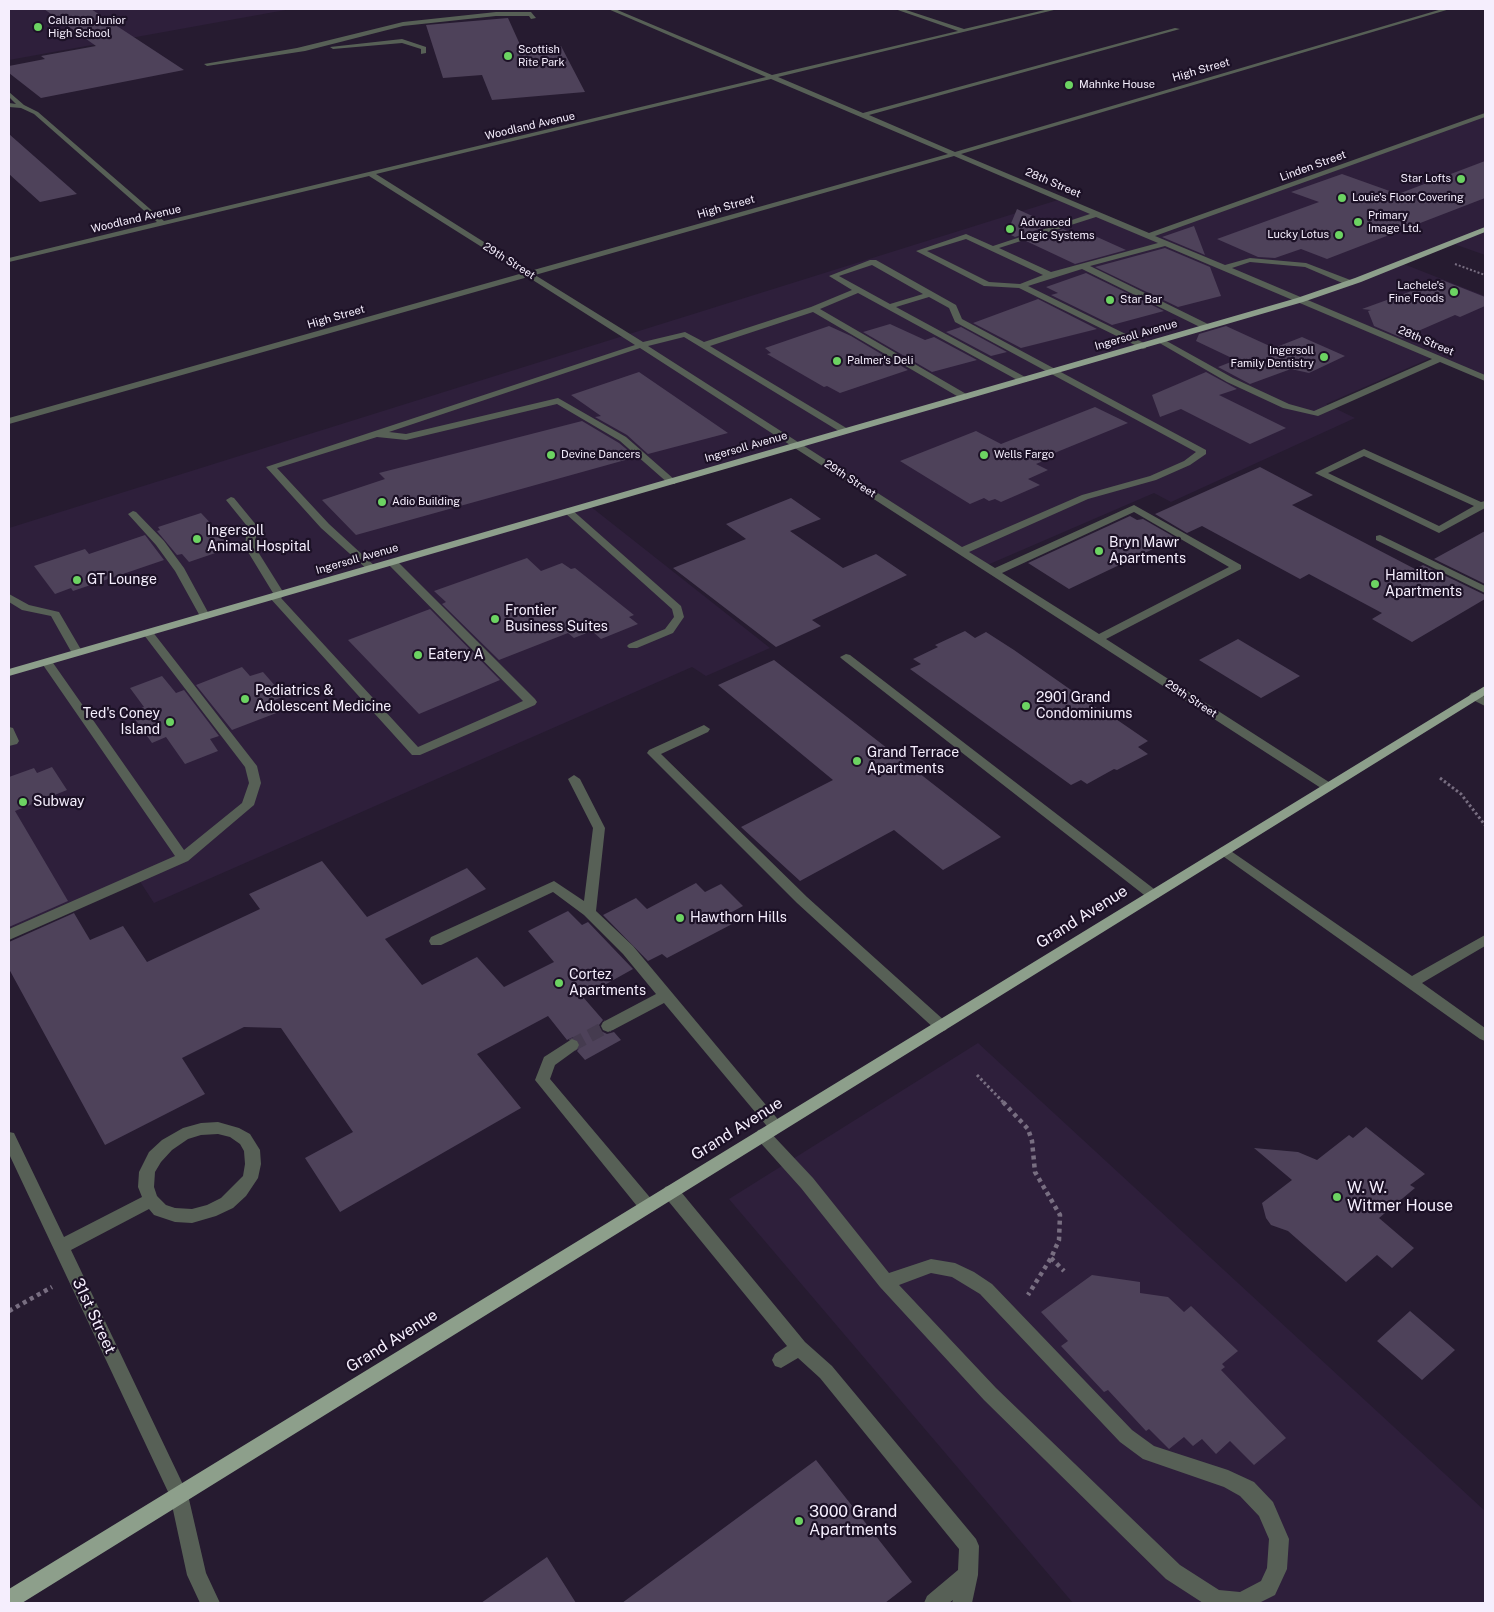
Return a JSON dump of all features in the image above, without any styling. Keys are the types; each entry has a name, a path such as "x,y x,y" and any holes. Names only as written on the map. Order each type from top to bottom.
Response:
{"main road":[{"name":"Ingersoll Avenue","path":"9,673 1300,300 1350,283 1485,229"},
{"name":"Grand Avenue","path":"9,1600 1328,787 1482,696"}],"street":[{"name":"28th Street","path":"611,9 1485,378"},
{"path":"898,9 964,31"},
{"name":"Woodland Avenue","path":"9,260 774,78 1055,9"},
{"name":"High Street","path":"9,421 954,154 1447,9"},
{"path":"298,50 402,24 496,14 531,14 533,18"},
{"path":"863,115 1177,29"},
{"path":"207,64 298,50 402,41 424,48 423,53"},
{"path":"9,94 22,106 36,113 162,224"},
{"path":"9,105 22,106"},
{"name":"Linden Street","path":"1148,236 1485,115"},
{"name":"29th Street","path":"371,174 642,345 1328,787"},
{"path":"993,248 1097,214"},
{"path":"1050,275 966,236 920,251 987,284 1021,286 1143,346"},
{"path":"1021,286 1081,265 1166,243"},
{"path":"1225,268 1250,260 1306,264 1350,283"},
{"path":"962,551 1085,496 1153,478 1187,464 1203,452 958,320 953,307 873,262 833,276 1024,380"},
{"path":"1081,265 1207,327"},
{"path":"704,345 814,309 858,290"},
{"path":"889,307 930,294"},
{"path":"814,309 965,397"},
{"path":"372,568 325,526 271,467 642,345 686,334 845,432"},
{"path":"1160,341 1230,380 1278,403 1315,414 1439,359"},
{"path":"376,434 406,437 558,401 623,439 672,482"},
{"path":"1364,452 1483,506 1439,530 1320,472 1364,452"},
{"path":"231,500 252,526 250,547 277,595 416,752 531,702 392,562"},
{"path":"995,572 1134,508 1237,567 1098,639"},
{"path":"568,511 677,608 679,617 669,631 633,646"},
{"path":"133,514 160,543 180,570 205,616"},
{"path":"1380,538 1485,590"},
{"path":"9,597 26,608 55,614 77,653"},
{"path":"9,935 183,858 248,805 255,783 251,766 148,633"},
{"path":"846,657 1153,895"},
{"path":"47,662 183,858"},
{"path":"704,729 653,753 802,900 941,1026"},
{"path":"9,731 13,741 9,742"},
{"path":"574,779 598,828 589,912"},
{"path":"1225,851 1485,1035"},
{"path":"436,941 554,886 589,912 628,950 666,995 770,1131 807,1183 886,1282 990,1394 1173,1572 1216,1600 1241,1602 1268,1588 1277,1569 1279,1539 1266,1510 1247,1489 1228,1479 1149,1453 1126,1436 986,1289 950,1269 931,1266 886,1282"},
{"path":"1412,983 1485,940"},
{"path":"608,1026 666,995"},
{"path":"572,1045 550,1062 542,1080 647,1206"},
{"path":"218,1128 234,1132 245,1139 252,1150 252,1171 240,1192 227,1203 210,1212 192,1216 175,1215 160,1210 151,1200 146,1187 147,1172 154,1157 167,1144 183,1134 201,1129 218,1128"},
{"name":"31st Street","path":"9,1138 179,1495 197,1575 210,1603"},
{"path":"671,1192 799,1348 826,1372 969,1546 968,1575 962,1603"},
{"path":"61,1247 151,1200"},
{"path":"781,1360 799,1348"},
{"path":"934,1603 968,1575"}],"path":[{"path":"1440,778 1462,794 1485,825"},
{"path":"977,1075 1028,1129 1032,1141 1035,1172 1060,1215 1062,1226 1059,1240 1051,1258 1013,1319"},
{"path":"1051,1258 1064,1271"},
{"path":"9,1311 74,1275"}],"shaded area":[{"path":"9,9 291,9 9,60"},
{"path":"1485,115 1485,255 1451,243 1401,263 1485,296 1485,378 1433,357 1326,404 1355,418 1171,502 1154,493 985,566 798,445 590,506 770,648 706,676 692,667 154,903 139,880 9,936 9,528 1061,199 1148,236"},
{"path":"978,1043 1485,1511 1485,1603 1073,1603 729,1199"}],"building":[{"path":"44,9 91,9 184,70 41,98 9,73 9,66 45,59 41,56 96,46"},
{"name":"Scottish Rite Park","path":"508,18 522,49 561,46 585,92 492,100 482,75 443,78 426,25"},
{"path":"9,134 77,194 40,202 9,174"},
{"path":"1485,161 1485,198 1327,259 1301,249 1275,258 1258,257 1217,239 1319,202 1291,192 1342,174 1398,194"},
{"path":"1017,209 1052,225 1015,237 1007,233"},
{"path":"1194,226 1205,255 1162,237"},
{"path":"1063,229 1077,235 1086,232 1126,250 1075,264 1026,241"},
{"path":"1165,248 1210,267 1221,296 1178,307 1095,267"},
{"name":"Star Bar","path":"1086,273 1164,311 1112,325 1051,295 1058,293 1046,287"},
{"path":"1442,280 1485,297 1485,306 1460,317 1455,315 1402,338 1374,326 1368,311 1371,310 1362,309"},
{"path":"1038,299 1097,329 1021,348 973,323"},
{"path":"890,324 925,340 934,337 977,360 932,372 863,332"},
{"name":"Palmer's Deli","path":"829,326 851,336 908,370 840,393 827,386 824,387 767,354 771,353 765,348"},
{"path":"1226,326 1274,348 1302,337 1345,356 1309,373 1291,369 1250,384 1218,367 1236,360 1196,341 1199,334"},
{"path":"961,327 1007,352 991,356 946,332"},
{"path":"639,372 728,433 648,454 627,435 595,417 601,416 571,395"},
{"path":"1206,372 1237,389 1219,395 1286,428 1250,444 1181,409 1160,417 1152,395"},
{"name":"Wells Fargo","path":"1095,407 1128,423 1052,454 1055,456 1036,464 1048,470 1028,479 1040,485 1001,502 995,499 989,501 984,498 970,504 900,461 976,431 1001,444"},
{"path":"582,421 619,443 636,457 356,535 322,500 385,479 379,473"},
{"path":"1260,467 1313,495 1292,505 1415,569 1423,565 1485,595 1485,599 1412,642 1372,619 1382,613 1309,574 1300,579 1202,526 1187,533 1155,514"},
{"path":"791,498 821,519 790,531 843,568 876,554 907,575 812,620 821,626 776,647 673,568 746,539 726,524"},
{"name":"Ingersoll Animal Hospital","path":"201,513 233,547 189,562 182,554 177,555 157,531 160,530 158,527"},
{"name":"Bryn Mawr Apartments","path":"1130,516 1137,520 1143,519 1176,538 1069,589 1028,563"},
{"path":"1485,531 1485,584 1434,559"},
{"path":"145,535 164,560 73,591 71,588 55,594 34,566 85,549 89,554"},
{"path":"527,558 541,571 562,563 571,569 575,568 634,615 629,617 638,624 601,639 592,631 574,638 568,633 499,660 442,604 446,602 434,591"},
{"name":"Eatery A","path":"430,609 500,680 419,714 348,640"},
{"name":"2901 Grand Condominiums","path":"965,631 975,638 986,632 1014,650 1111,718 1113,717 1148,741 1138,747 1148,754 1117,770 1114,769 1087,784 1081,780 1071,785 910,669 921,664 913,659 938,647 935,645"},
{"path":"1238,639 1300,676 1261,698 1199,660"},
{"name":"Grand Terrace Apartments","path":"774,660 1001,837 943,870 894,830 800,881 741,827 833,780 718,685"},
{"name":"Pediatrics & Adolescent Medicine","path":"242,667 250,676 263,672 284,696 270,702 279,712 232,730 196,685"},
{"name":"Ted's Coney Island","path":"162,676 176,693 184,690 219,736 210,739 218,751 185,764 166,737 152,743 130,712 144,707 130,688"},
{"path":"52,767 67,790 15,811 68,901 9,927 9,777 34,768 37,773"},
{"path":"322,861 367,917 467,868 486,889 385,939 422,985 477,957 504,987 554,962 528,931 568,911 582,925 588,922 633,969 583,997 603,1020 599,1025 601,1031 607,1034 614,1032 621,1040 585,1060 577,1051 581,1046 579,1040 573,1037 567,1040 548,1016 477,1054 521,1108 340,1212 305,1158 353,1132 281,1028 244,1027 182,1058 205,1094 105,1145 9,969 9,942 74,913 90,940 123,926 147,962 260,909 249,894"},
{"name":"Hawthorn Hills","path":"696,883 705,892 721,884 743,906 728,914 736,922 667,958 662,954 648,961 603,915 636,898 647,909"},
{"name":"W. W. Witmer House","path":"1366,1127 1425,1174 1410,1185 1415,1188 1379,1218 1414,1248 1392,1268 1377,1255 1346,1282 1288,1231 1271,1225 1266,1218 1262,1203 1292,1180 1254,1148 1298,1152 1317,1160 1349,1135 1353,1138"},
{"path":"1092,1275 1140,1282 1140,1293 1168,1297 1184,1312 1191,1306 1238,1351 1222,1364 1225,1367 1221,1370 1286,1438 1254,1465 1230,1441 1216,1454 1202,1439 1193,1446 1184,1437 1169,1449 1149,1429 1146,1431 1108,1390 1104,1392 1061,1346 1068,1341 1041,1312"},
{"path":"1410,1311 1455,1350 1422,1380 1377,1341"},
{"name":"3000 Grand Apartments","path":"816,1460 912,1582 885,1603 622,1603"},
{"path":"547,1557 576,1603 481,1603"}],"tunnel":[{"path":"572,1045 608,1026"}],"place":[{"name":"Callanan Junior High School","path":"38,27"},
{"name":"Scottish Rite Park","path":"508,56"},
{"name":"Mahnke House","path":"1069,85"},
{"name":"Star Lofts","path":"1461,179"},
{"name":"Louie's Floor Covering","path":"1342,198"},
{"name":"Primary Image Ltd.","path":"1358,222"},
{"name":"Advanced Logic Systems","path":"1010,229"},
{"name":"Lucky Lotus","path":"1339,235"},
{"name":"Lachele's Fine Foods","path":"1454,292"},
{"name":"Star Bar","path":"1110,300"},
{"name":"Ingersoll Family Dentistry","path":"1324,357"},
{"name":"Palmer's Deli","path":"837,361"},
{"name":"Devine Dancers","path":"551,455"},
{"name":"Wells Fargo","path":"984,455"},
{"name":"Adio Building","path":"382,502"},
{"name":"Ingersoll Animal Hospital","path":"197,539"},
{"name":"Bryn Mawr Apartments","path":"1099,551"},
{"name":"GT Lounge","path":"77,580"},
{"name":"Hamilton Apartments","path":"1375,584"},
{"name":"Frontier Business Suites","path":"495,619"},
{"name":"Eatery A","path":"418,655"},
{"name":"Pediatrics & Adolescent Medicine","path":"245,699"},
{"name":"2901 Grand Condominiums","path":"1026,706"},
{"name":"Ted's Coney Island","path":"170,722"},
{"name":"Grand Terrace Apartments","path":"857,761"},
{"name":"Subway","path":"23,802"},
{"name":"Hawthorn Hills","path":"680,918"},
{"name":"Cortez Apartments","path":"559,983"},
{"name":"W. W. Witmer House","path":"1337,1197"},
{"name":"3000 Grand Apartments","path":"799,1521"}]}
